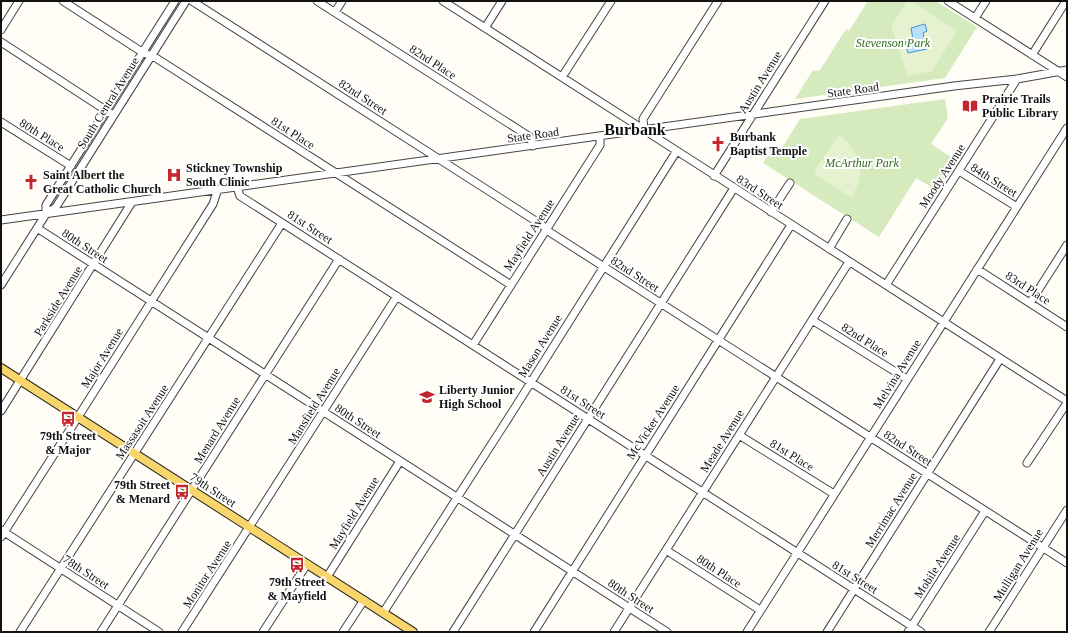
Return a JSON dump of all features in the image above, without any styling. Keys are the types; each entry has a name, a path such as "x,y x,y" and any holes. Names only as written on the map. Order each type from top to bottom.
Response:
{"main road":[{"name":"79th Street","path":"1,368 413,632"}],"street":[{"path":"1,30 19,1"},
{"name":"81st Place","path":"63,1 511,285"},
{"name":"South Central Avenue","path":"46,214 46,205 175,1"},
{"name":"South Central Avenue","path":"1,285 46,214 56,207 186,1"},
{"name":"82nd Street","path":"192,1 440,159 661,304 1067,563"},
{"name":"82nd Place","path":"317,1 530,137 533,146"},
{"path":"335,12 342,1"},
{"name":"83rd Street","path":"443,1 1067,402"},
{"path":"485,28 502,1"},
{"path":"562,77 611,1"},
{"path":"644,130 643,119 718,1"},
{"name":"Austin Avenue","path":"714,176 825,1"},
{"path":"948,1 1067,77"},
{"path":"975,18 986,1"},
{"path":"1032,55 1066,1"},
{"path":"1,42 113,115"},
{"name":"State Road","path":"1,220 752,116 964,85 1017,79 1067,70"},
{"name":"Moody Avenue","path":"886,286 1017,79"},
{"name":"80th Place","path":"1,122 71,166"},
{"name":"Melvina Avenue","path":"747,632 1067,128"},
{"name":"Mayfield Avenue","path":"473,345 600,145 600,137"},
{"name":"Mason Avenue","path":"383,613 676,152"},
{"name":"84th Street","path":"959,171 1017,207"},
{"path":"771,212 790,183"},
{"name":"81st Street","path":"237,187 240,196 703,492 854,590 910,629 921,632"},
{"name":"Austin Avenue","path":"453,632 734,188"},
{"name":"Major Avenue","path":"2,533 78,417 213,204 218,189"},
{"name":"Parkside Avenue","path":"1,411 132,202"},
{"path":"829,249 847,219"},
{"name":"Massasoit Avenue","path":"20,632 282,223"},
{"name":"McVicker Avenue","path":"534,632 791,225"},
{"name":"80th Street","path":"37,228 667,632"},
{"path":"1030,303 1067,245"},
{"name":"Menard Avenue","path":"101,632 339,259"},
{"name":"Meade Avenue","path":"614,632 849,262"},
{"name":"83rd Place","path":"977,269 1067,327"},
{"name":"Mansfield Avenue","path":"250,527 397,296"},
{"name":"82nd Place","path":"812,320 907,379"},
{"name":"Merrimac Avenue","path":"827,632 1000,359"},
{"path":"1026,463 1067,402"},
{"name":"81st Place","path":"739,435 834,494"},
{"name":"Mayfield Avenue","path":"327,577 400,461"},
{"name":"Mulligan Avenue","path":"989,632 1067,510"},
{"name":"Mobile Avenue","path":"910,629 985,511"},
{"name":"Monitor Avenue","path":"182,632 250,527"},
{"name":"78th Street","path":"2,533 159,632"},
{"name":"80th Place","path":"666,550 760,610"},
{"path":"263,632 307,564"},
{"path":"343,632 364,600"}],"green space":[{"name":"Stevenson Park","path":"868,1 936,1 977,27 945,78 795,99 813,70 820,70 846,29 849,31"},
{"path":"907,1 911,1 957,31 932,71 908,76 891,26"},
{"name":"McArthur Park","path":"945,99 948,118 931,144 957,161 938,191 916,178 879,237 763,163 773,146 782,148 800,119"},
{"path":"839,135 852,148 857,156 859,164 859,180 851,197 815,174 815,170"}],"water":[{"path":"925,24 927,31 923,33 927,49 908,53 905,42 913,40 911,28"}],"place":[{"name":"Prairie Trails Public Library","path":"970,106"},
{"name":"Burbank Baptist Temple","path":"718,144"},
{"name":"Stickney Township South Clinic","path":"174,175"},
{"name":"Saint Albert the Great Catholic Church","path":"31,182"},
{"name":"Liberty Junior High School","path":"427,397"},
{"name":"79th Street & Major","path":"68,419"},
{"name":"79th Street & Menard","path":"182,492"},
{"name":"79th Street & Mayfield","path":"297,565"}],"district":[{"name":"Burbank","path":"635,129"}]}
